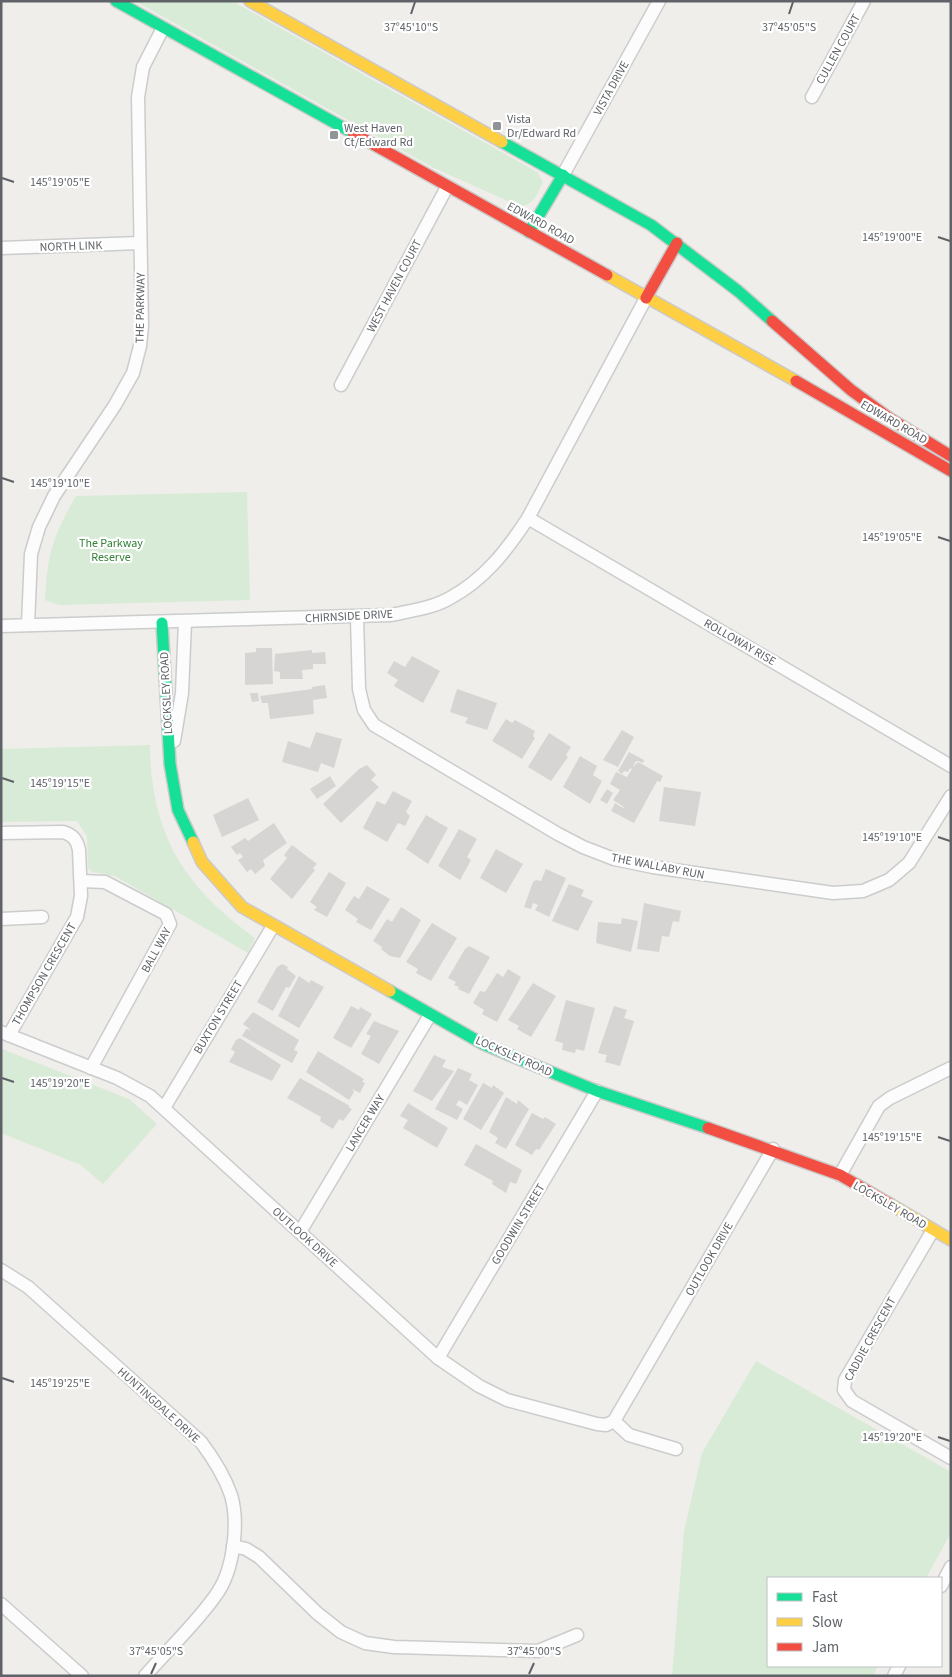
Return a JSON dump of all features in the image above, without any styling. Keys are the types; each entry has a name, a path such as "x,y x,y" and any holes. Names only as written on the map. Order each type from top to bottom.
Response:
{"main road":[{"name":"EDWARD ROAD","path":"116,1 951,471"},
{"name":"EDWARD ROAD","path":"250,1 563,174 651,225 738,291 850,390 889,418 951,456"},
{"path":"529,232 563,174"},
{"path":"646,298 677,243"},
{"name":"LOCKSLEY ROAD","path":"162,623 170,764 178,810 202,862 242,907 483,1044 597,1091 773,1148 840,1175 951,1240"}],"street":[{"name":"VISTA DRIVE","path":"563,174 659,1"},
{"name":"CULLEN COURT","path":"812,97 864,1"},
{"name":"THE PARKWAY","path":"28,625 31,554 39,527 54,496 115,405 133,373 137,360 142,326 138,97 143,67 163,28"},
{"name":"WEST HAVEN COURT","path":"341,385 447,187"},
{"name":"NORTH LINK","path":"1,248 140,243"},
{"name":"CHIRNSIDE DRIVE","path":"1,626 162,623 391,615 450,599 486,573 506,552 528,518 646,298"},
{"name":"ROLLOWAY RISE","path":"528,518 951,766"},
{"name":"THE WALLABY RUN","path":"357,617 359,690 364,710 374,725 558,834 583,847 614,859 653,867 832,893 863,891 889,880 909,863 951,796"},
{"name":"LOCKSLEY ROAD","path":"170,764 182,693 185,622"},
{"name":"THOMPSON CRESCENT","path":"1,833 63,832 72,835 78,843 80,850 80,907 74,923 5,1034"},
{"name":"BALL WAY","path":"80,881 105,882 166,914 170,924 91,1068"},
{"path":"1,919 42,917"},
{"name":"BUXTON STREET","path":"164,1108 273,926"},
{"name":"LANCER WAY","path":"300,1232 430,1015"},
{"name":"OUTLOOK DRIVE","path":"5,1034 131,1084 150,1096 438,1358 479,1386 507,1400 597,1424 606,1425 614,1422 773,1148"},
{"path":"840,1175 879,1106 890,1098 951,1068"},
{"name":"GOODWIN STREET","path":"438,1358 597,1091"},
{"name":"CADDIE CRESCENT","path":"933,1230 845,1380 844,1390 852,1400 951,1458"},
{"name":"HUNTINGDALE DRIVE","path":"1,1270 28,1287 201,1442 218,1465 231,1496 235,1531 231,1562 219,1591 145,1676"},
{"path":"614,1422 629,1435 676,1449"},
{"path":"233,1546 246,1549 259,1557 318,1613 341,1632 364,1642 394,1647 538,1650 577,1635"},
{"path":"942,1584 951,1568"},
{"path":"1,1604 82,1676"}],"green space":[{"path":"135,1 232,1 537,172 543,182 537,195 532,202 519,206 432,167"},
{"name":"The Parkway Reserve","path":"247,492 250,600 59,605 45,600 47,570 53,546 76,496"},
{"path":"150,745 152,777 157,806 165,832 176,856 209,899 230,919 255,938 248,953 115,876 92,872 88,868 87,836 77,821 1,822 1,749"},
{"path":"2,1049 129,1099 157,1124 103,1184 81,1165 1,1133"},
{"path":"756,1361 951,1472 951,1533 927,1577 767,1577 767,1667 878,1667 873,1676 672,1676 684,1531 702,1453"}],"building":[{"path":"256,648 272,648 273,684 245,685 245,653 256,652"},
{"path":"312,650 312,653 325,652 326,664 313,664 313,669 302,670 303,679 280,679 280,672 274,671 275,654"},
{"path":"412,656 440,671 423,703 394,686 398,680 387,673 394,661 405,667"},
{"path":"325,685 327,698 313,700 314,714 270,719 268,703 262,703 260,696 312,689 312,687"},
{"path":"457,689 497,703 487,730 465,723 468,718 450,712"},
{"path":"250,693 258,693 259,701 252,702"},
{"path":"506,719 512,723 515,720 535,731 533,736 535,738 522,759 492,741"},
{"path":"622,730 634,737 618,767 603,760"},
{"path":"316,732 342,739 334,768 321,763 318,772 282,762 288,741 310,748"},
{"path":"549,733 571,747 566,755 568,757 551,781 528,767"},
{"path":"629,752 644,760 643,763 638,761 635,762 633,767 638,762 663,776 660,782 657,781 634,823 611,811 615,803 624,807 613,800 620,790 610,784 616,772 627,777 632,769 630,768 628,772 624,771 622,774 618,771"},
{"path":"580,756 597,766 593,775 602,781 590,804 563,787"},
{"path":"367,765 376,775 371,780 379,787 341,823 323,804 359,769"},
{"path":"330,776 336,786 317,799 310,789"},
{"path":"664,787 701,792 695,826 659,821"},
{"path":"607,789 613,793 607,804 600,800"},
{"path":"393,791 412,801 406,812 410,816 405,826 398,823 387,842 363,828 377,801 385,805"},
{"path":"248,798 259,820 222,837 213,815"},
{"path":"426,815 448,828 428,864 406,849"},
{"path":"274,823 287,843 263,860 265,866 255,874 251,869 247,872 238,860 243,857 240,853 237,855 231,847 245,838 248,841"},
{"path":"459,829 477,839 467,857 471,860 460,880 438,866"},
{"path":"292,845 317,864 313,868 315,870 292,899 270,879 287,858 284,855"},
{"path":"496,849 523,864 506,893 480,878"},
{"path":"546,869 566,878 549,917 535,910 538,905 533,903 531,909 524,907 533,882 536,880 541,881"},
{"path":"329,872 346,883 327,917 314,910 317,907 310,902"},
{"path":"569,884 584,890 581,896 593,901 578,931 552,921"},
{"path":"367,886 390,899 371,930 356,922 358,919 345,910 354,896 359,899"},
{"path":"644,903 681,911 679,922 673,921 669,937 662,936 659,952 637,949"},
{"path":"401,907 421,920 400,958 390,956 373,941 387,919 392,922"},
{"path":"622,918 638,921 631,952 596,943 598,922 621,924"},
{"path":"432,923 457,938 431,981 416,973 418,969 406,962"},
{"path":"469,946 490,957 469,994 458,989 459,987 454,985 456,982 448,978 465,949"},
{"path":"282,964 288,967 287,969 296,976 289,988 286,987 273,1011 257,1002 277,967"},
{"path":"508,969 521,977 497,1022 482,1014 484,1010 473,1003 480,991 485,992 497,973 503,977"},
{"path":"299,976 309,983 311,980 324,987 299,1028 278,1016"},
{"path":"533,983 556,996 531,1037 517,1029 519,1026 508,1020"},
{"path":"566,1000 595,1008 584,1051 576,1049 575,1053 562,1050 563,1043 555,1041"},
{"path":"351,1006 359,1010 360,1007 372,1014 351,1048 333,1038"},
{"path":"614,1006 627,1010 624,1018 634,1021 620,1066 605,1062 607,1055 598,1053"},
{"path":"253,1012 299,1040 294,1050 298,1052 292,1063 242,1036 246,1029 251,1030 243,1024"},
{"path":"374,1021 399,1031 379,1064 361,1054 371,1036 366,1034"},
{"path":"240,1038 281,1065 272,1081 229,1062 235,1052 231,1049 236,1040"},
{"path":"318,1051 364,1079 362,1082 365,1083 360,1093 352,1089 354,1092 349,1100 306,1072"},
{"path":"434,1055 446,1060 442,1067 454,1071 432,1101 413,1091"},
{"path":"458,1068 472,1074 469,1080 478,1085 467,1105 459,1100 456,1105 463,1109 457,1120 435,1109"},
{"path":"300,1078 350,1106 348,1107 352,1109 343,1121 339,1119 333,1129 320,1121 321,1117 287,1098"},
{"path":"483,1083 492,1088 493,1085 504,1093 481,1130 463,1119"},
{"path":"506,1097 517,1104 518,1100 529,1109 506,1149 495,1143 498,1138 489,1132"},
{"path":"408,1103 448,1128 437,1148 403,1128 408,1120 400,1116"},
{"path":"532,1113 543,1119 545,1117 556,1124 539,1150 536,1149 532,1155 515,1145"},
{"path":"476,1144 522,1170 516,1184 510,1182 506,1193 492,1184 493,1181 464,1165"}],"traffic: fast":[{"path":"116,1 353,133"},
{"path":"502,142 651,225 738,291 772,321"},
{"path":"529,232 563,175"},
{"path":"162,623 170,764 178,810 193,842"},
{"path":"390,991 483,1044 597,1091 708,1128"}],"traffic: slow":[{"path":"250,1 502,142"},
{"path":"607,275 796,381"},
{"path":"193,842 202,862 242,907 390,991"},
{"path":"890,1204 951,1240"}],"traffic: jam":[{"path":"353,133 607,275"},
{"path":"646,298 677,243"},
{"path":"772,321 851,390 889,418 951,456"},
{"path":"796,381 951,471"},
{"path":"708,1128 840,1175 890,1204"}],"place":[{"name":"Vista Dr/Edward Rd","path":"497,126"},
{"name":"West Haven Ct/Edward Rd","path":"334,135"}]}
